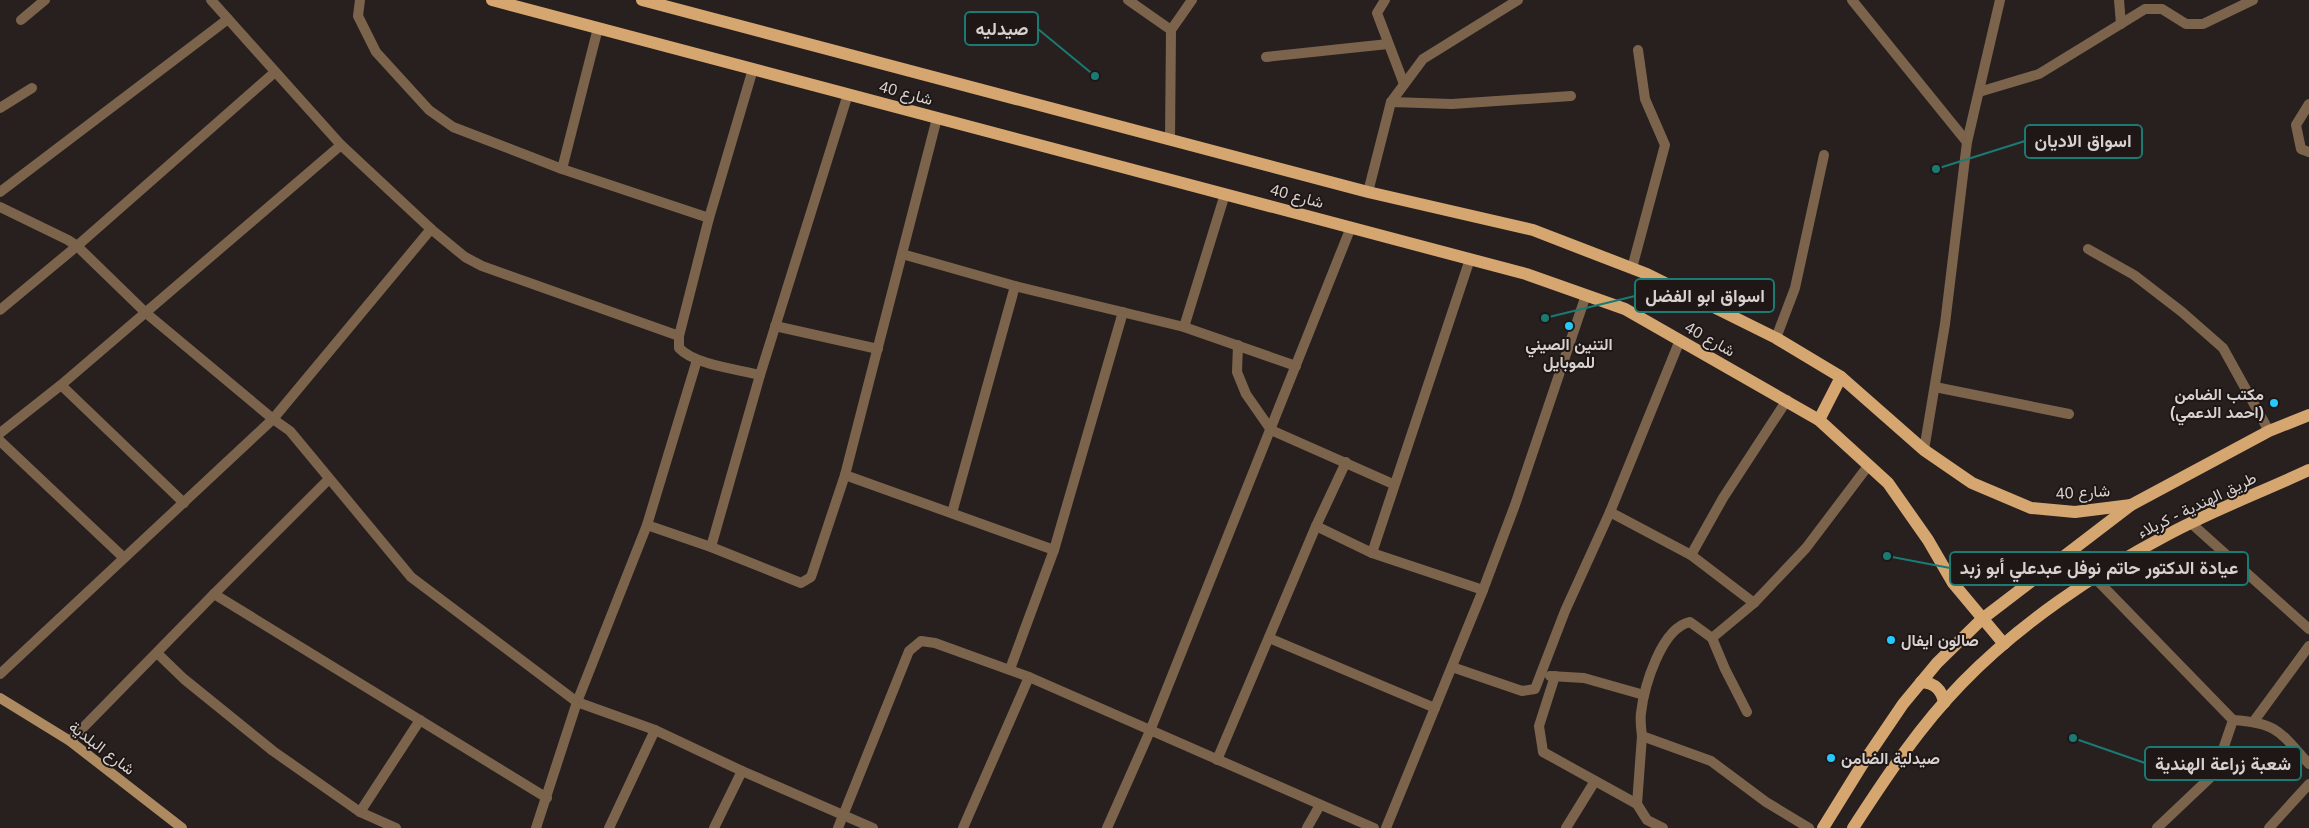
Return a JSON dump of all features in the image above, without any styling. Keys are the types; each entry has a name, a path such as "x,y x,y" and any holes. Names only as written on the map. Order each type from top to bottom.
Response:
{"main road":[{"name":"شارع 40","path":"492,0 534,6 598,28 1526,274 1625,309 1819,420 1888,483 1928,540 1953,583 2004,644"},
{"name":"شارع 40","path":"642,0 1368,192 1533,230 1632,268 1776,338 1842,377 1924,450 1972,483 2031,508 2075,512 2131,505"},
{"path":"1819,420 1842,377"},
{"path":"1823,828 1902,704 1937,663 1982,618 2131,505 2270,431 2309,415"},
{"name":"طريق الهندية - كربلاء","path":"1853,828 1883,781 1924,726 1962,683 2004,644 2095,578 2168,534 2309,470"},
{"path":"1921,682 1928,683 1939,690 1944,703"},
{"name":"شارع البلدية","path":"0,698 70,741 182,828"}],"street":[{"path":"21,20 45,0"},
{"path":"211,0 341,145 431,229 465,256 482,266 679,336"},
{"path":"360,0 358,16 376,52 429,110 453,127 562,169 709,218"},
{"path":"1128,0 1171,30"},
{"path":"1170,139 1171,30 1192,0"},
{"path":"1385,0 1377,13 1404,84"},
{"path":"1368,192 1391,102 1423,59 1518,0"},
{"path":"1852,0 1967,142"},
{"path":"1924,450 1945,324 1967,142 2000,0"},
{"path":"2119,0 2121,24"},
{"path":"1979,92 2039,74 2145,8 2162,9 2186,24 2203,24 2253,0"},
{"path":"0,192 228,18"},
{"path":"562,169 598,28"},
{"path":"1266,57 1388,44"},
{"path":"1632,268 1665,145 1645,99 1638,50"},
{"path":"753,69 709,218 679,336 679,348 685,355 697,360 760,375"},
{"path":"0,310 77,246 275,72"},
{"path":"0,108 32,88"},
{"path":"711,547 760,375 848,94"},
{"path":"1391,102 1452,104 1571,96"},
{"path":"2309,104 2296,125 2301,149 2309,152"},
{"path":"647,525 711,547 800,583 811,577 845,475 937,118"},
{"path":"0,433 61,385 341,145"},
{"path":"1776,338 1795,288 1824,155"},
{"path":"1184,327 1225,194"},
{"path":"0,207 77,246 146,313 290,431 411,577 577,702 655,730 742,771 873,828"},
{"path":"1107,828 1150,731 1351,227"},
{"path":"2,668 184,504 273,419 431,229"},
{"path":"2088,249 2134,275 2182,312 2223,348 2270,431"},
{"path":"902,254 1015,286 1184,327 1296,366"},
{"path":"1372,553 1393,484 1470,259"},
{"path":"952,513 1015,286"},
{"path":"1386,828 1483,590 1515,505 1586,295"},
{"path":"1010,670 1054,550 1123,312"},
{"path":"775,326 878,350"},
{"path":"1452,667 1522,691 1535,689 1680,340"},
{"path":"1238,346 1237,372 1246,394 1271,430 1393,484"},
{"path":"536,828 577,702 647,525 697,360"},
{"path":"61,385 184,504"},
{"path":"1935,387 2069,414"},
{"path":"1690,555 1787,400"},
{"path":"0,441 123,557"},
{"path":"1217,760 1316,526 1346,462"},
{"path":"1712,638 1754,603 1806,548 1868,466"},
{"path":"845,475 1054,550"},
{"path":"70,741 329,479"},
{"path":"1610,512 1690,555 1754,603"},
{"path":"2192,524 2309,629"},
{"path":"1316,526 1372,553 1483,590"},
{"path":"2095,578 2233,720 2254,721 2278,729 2309,764"},
{"path":"214,594 547,798"},
{"path":"1663,828 1644,824 1637,804 1642,736 1640,714 1649,677 1661,649 1676,627 1690,622 1712,638 1725,669 1747,712"},
{"path":"1269,638 1435,708"},
{"path":"838,828 909,651 921,641 935,643 1029,677 1374,828"},
{"path":"2254,721 2309,646"},
{"path":"157,653 184,679 273,751 360,812 396,828"},
{"path":"1541,675 1584,678 1644,695"},
{"path":"1555,676 1538,726 1543,752 1637,804"},
{"path":"963,828 1029,677"},
{"path":"360,812 420,720"},
{"path":"2156,828 2215,773 2233,720"},
{"path":"609,828 655,730"},
{"path":"1642,736 1711,761 1766,802 1809,828"},
{"path":"714,828 742,771"},
{"path":"1566,828 1595,781"},
{"path":"2269,828 2309,784"},
{"path":"1307,828 1320,805"}],"place":[{"name":"صيدليه","path":"1095,76"},
{"name":"اسواق الاديان","path":"1936,169"},
{"name":"اسواق ابو الفضل","path":"1545,318"},
{"name":"التنين الصيني للموبايل","path":"1569,326"},
{"name":"مكتب الضامن (احمد الدعمي)","path":"2274,403"},
{"name":"عيادة الدكتور حاتم نوفل عبدعلي أبو زبد","path":"1887,556"},
{"name":"صالون ايفال","path":"1891,640"},
{"name":"شعبة زراعة الهندية","path":"2073,738"},
{"name":"صيدلية الضامن","path":"1831,758"}]}
